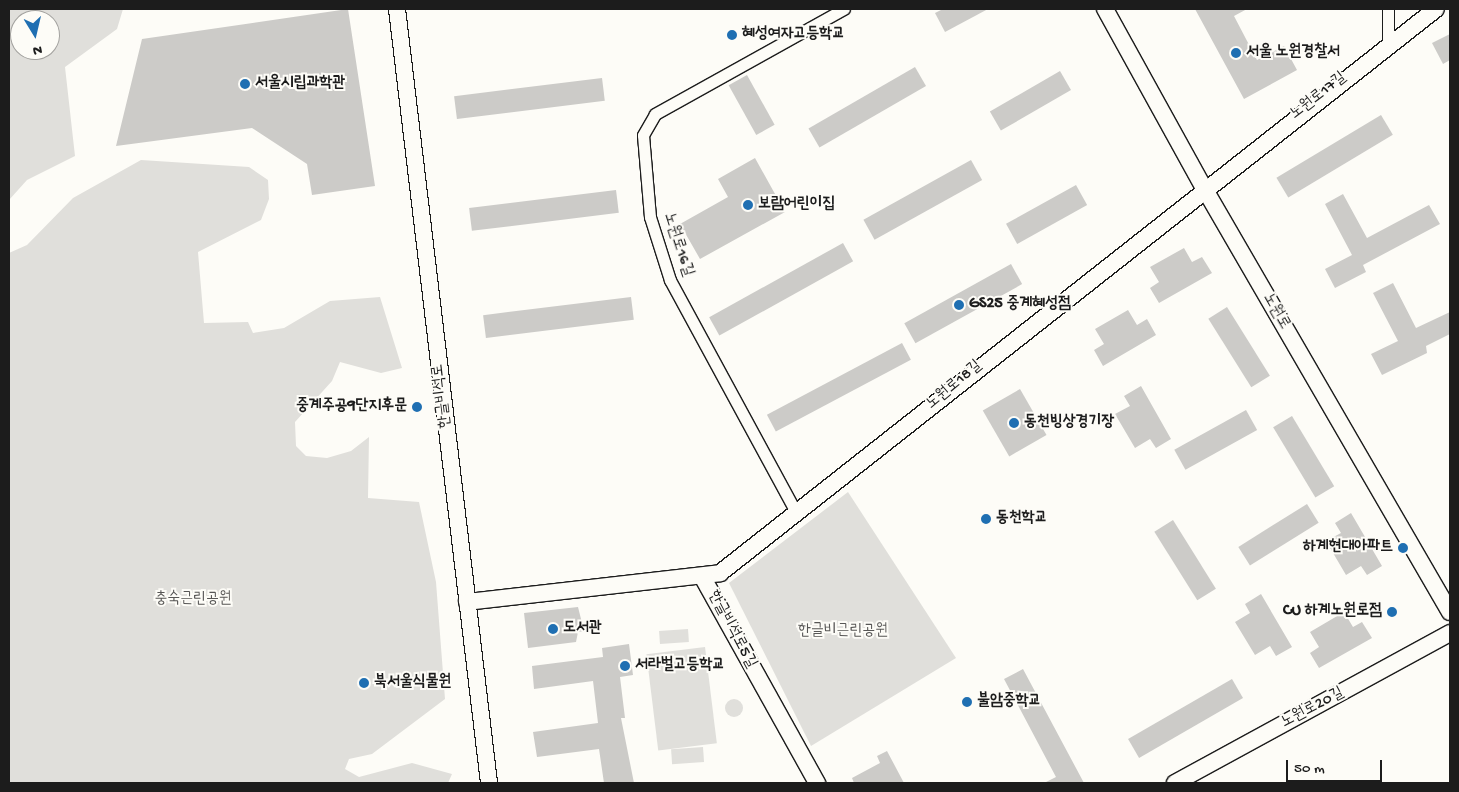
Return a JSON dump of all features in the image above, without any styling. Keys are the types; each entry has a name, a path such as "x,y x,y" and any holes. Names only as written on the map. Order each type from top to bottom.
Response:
{"street":[{"name":"한글비석로","path":"397,9 489,783"},
{"name":"노원로16길","path":"797,514 670,280 650,217 643,135 655,114 844,9"},
{"name":"노원로","path":"1106,9 1204,188 1450,612"},
{"path":"1388,9 1388,43"},
{"name":"노원로17길","path":"1204,188 1388,43 1436,9"},
{"name":"노원로18길","path":"703,578 738,561 1204,188"},
{"name":"한글비석로5길","path":"467,602 703,578 817,783"},
{"name":"노원로20길","path":"1175,783 1450,633"}],"green space":[{"path":"9,9 123,9 117,29 65,67 75,156 27,180 9,200"},
{"name":"충숙근린공원","path":"141,160 249,167 268,180 269,199 261,220 198,252 204,323 248,322 253,333 284,328 330,301 380,297 402,368 381,373 340,362 332,381 295,422 296,446 306,456 327,458 351,451 369,437 368,498 419,502 436,582 445,699 372,754 349,759 345,769 359,777 412,763 452,774 448,783 9,783 9,253 27,245 73,198"},
{"name":"한글비근린공원","path":"848,492 956,658 811,746 729,583"},
{"path":"688,629 689,642 660,644 659,631"},
{"path":"705,647 717,743 658,750 646,654"},
{"path":"730,699 738,699 743,704 741,715 730,717 725,712 725,704"},
{"path":"703,747 704,762 672,764 671,749"}],"building":[{"name":"서울시립과학관","path":"348,9 375,186 312,195 307,164 252,128 116,146 142,39"},
{"path":"943,9 988,9 945,32 935,13"},
{"name":"서울 노원경찰서","path":"1195,9 1247,9 1234,16 1257,60 1284,46 1297,70 1244,99"},
{"path":"1450,34 1450,60 1443,64 1432,43"},
{"path":"915,67 926,86 819,148 808,128"},
{"path":"1060,71 1071,90 1001,131 990,112"},
{"path":"747,75 775,125 756,135 729,85"},
{"path":"602,78 605,101 457,119 454,96"},
{"path":"1381,115 1393,135 1288,198 1276,178"},
{"name":"보람어린이집","path":"755,158 785,212 700,259 680,224 728,197 718,179"},
{"path":"971,160 982,180 875,240 863,220"},
{"path":"1076,185 1087,205 1017,244 1006,224"},
{"path":"616,190 619,213 472,231 469,208"},
{"path":"1343,194 1367,238 1429,205 1440,224 1363,265 1366,272 1335,288 1325,269 1352,255 1325,204"},
{"path":"843,243 853,261 719,336 709,317"},
{"path":"1184,248 1192,262 1202,257 1212,273 1159,303 1150,288 1159,282 1150,267"},
{"path":"1011,264 1022,284 915,343 904,323"},
{"path":"1393,283 1416,328 1450,312 1450,334 1426,346 1427,353 1382,375 1371,354 1398,341 1373,293"},
{"path":"631,297 634,320 486,338 483,315"},
{"path":"1227,307 1270,376 1251,387 1208,319"},
{"path":"1128,310 1137,325 1147,319 1156,335 1103,366 1094,350 1104,344 1095,329"},
{"path":"902,343 911,360 776,432 767,415"},
{"path":"1141,386 1171,439 1156,448 1150,439 1135,448 1115,414 1130,406 1124,396"},
{"name":"동천빙상경기장","path":"1020,389 1046,435 1009,456 983,410"},
{"path":"1246,410 1257,430 1185,470 1174,450"},
{"path":"1292,416 1334,486 1315,498 1273,427"},
{"path":"1307,504 1319,523 1250,566 1238,547"},
{"path":"1351,513 1382,566 1367,575 1361,566 1346,575 1326,541 1341,533 1335,523"},
{"path":"1173,520 1216,589 1197,600 1154,532"},
{"path":"1261,594 1292,647 1276,656 1270,646 1255,655 1235,622 1250,613 1245,604"},
{"name":"도서관","path":"578,607 584,631 578,632 576,642 528,648 524,613"},
{"path":"1344,612 1353,627 1362,622 1372,638 1319,668 1310,653 1319,647 1310,632"},
{"path":"629,644 633,675 620,677 625,718 621,718 634,783 604,783 599,749 537,757 533,732 598,723 593,681 534,689 532,666 603,657 602,648"},
{"path":"1023,669 1084,783 1044,783 1056,777 1004,679"},
{"path":"1232,679 1243,698 1139,758 1128,739"},
{"path":"887,751 904,783 854,783 852,778 880,763 877,756"}],"place":[{"name":"혜성여자고등학교","path":"732,35"},
{"name":"서울 노원경찰서","path":"1236,53"},
{"name":"서울시립과학관","path":"245,84"},
{"name":"보람어린이집","path":"748,205"},
{"name":"GS25 중계혜성점","path":"959,305"},
{"name":"중계주공9단지후문","path":"417,407"},
{"name":"동천빙상경기장","path":"1014,423"},
{"name":"동천학교","path":"986,519"},
{"name":"하계현대아파트","path":"1403,548"},
{"name":"CU 하계노원로점","path":"1392,612"},
{"name":"도서관","path":"553,629"},
{"name":"서라벌고등학교","path":"625,666"},
{"name":"북서울식물원","path":"364,683"},
{"name":"불암중학교","path":"967,702"}]}
